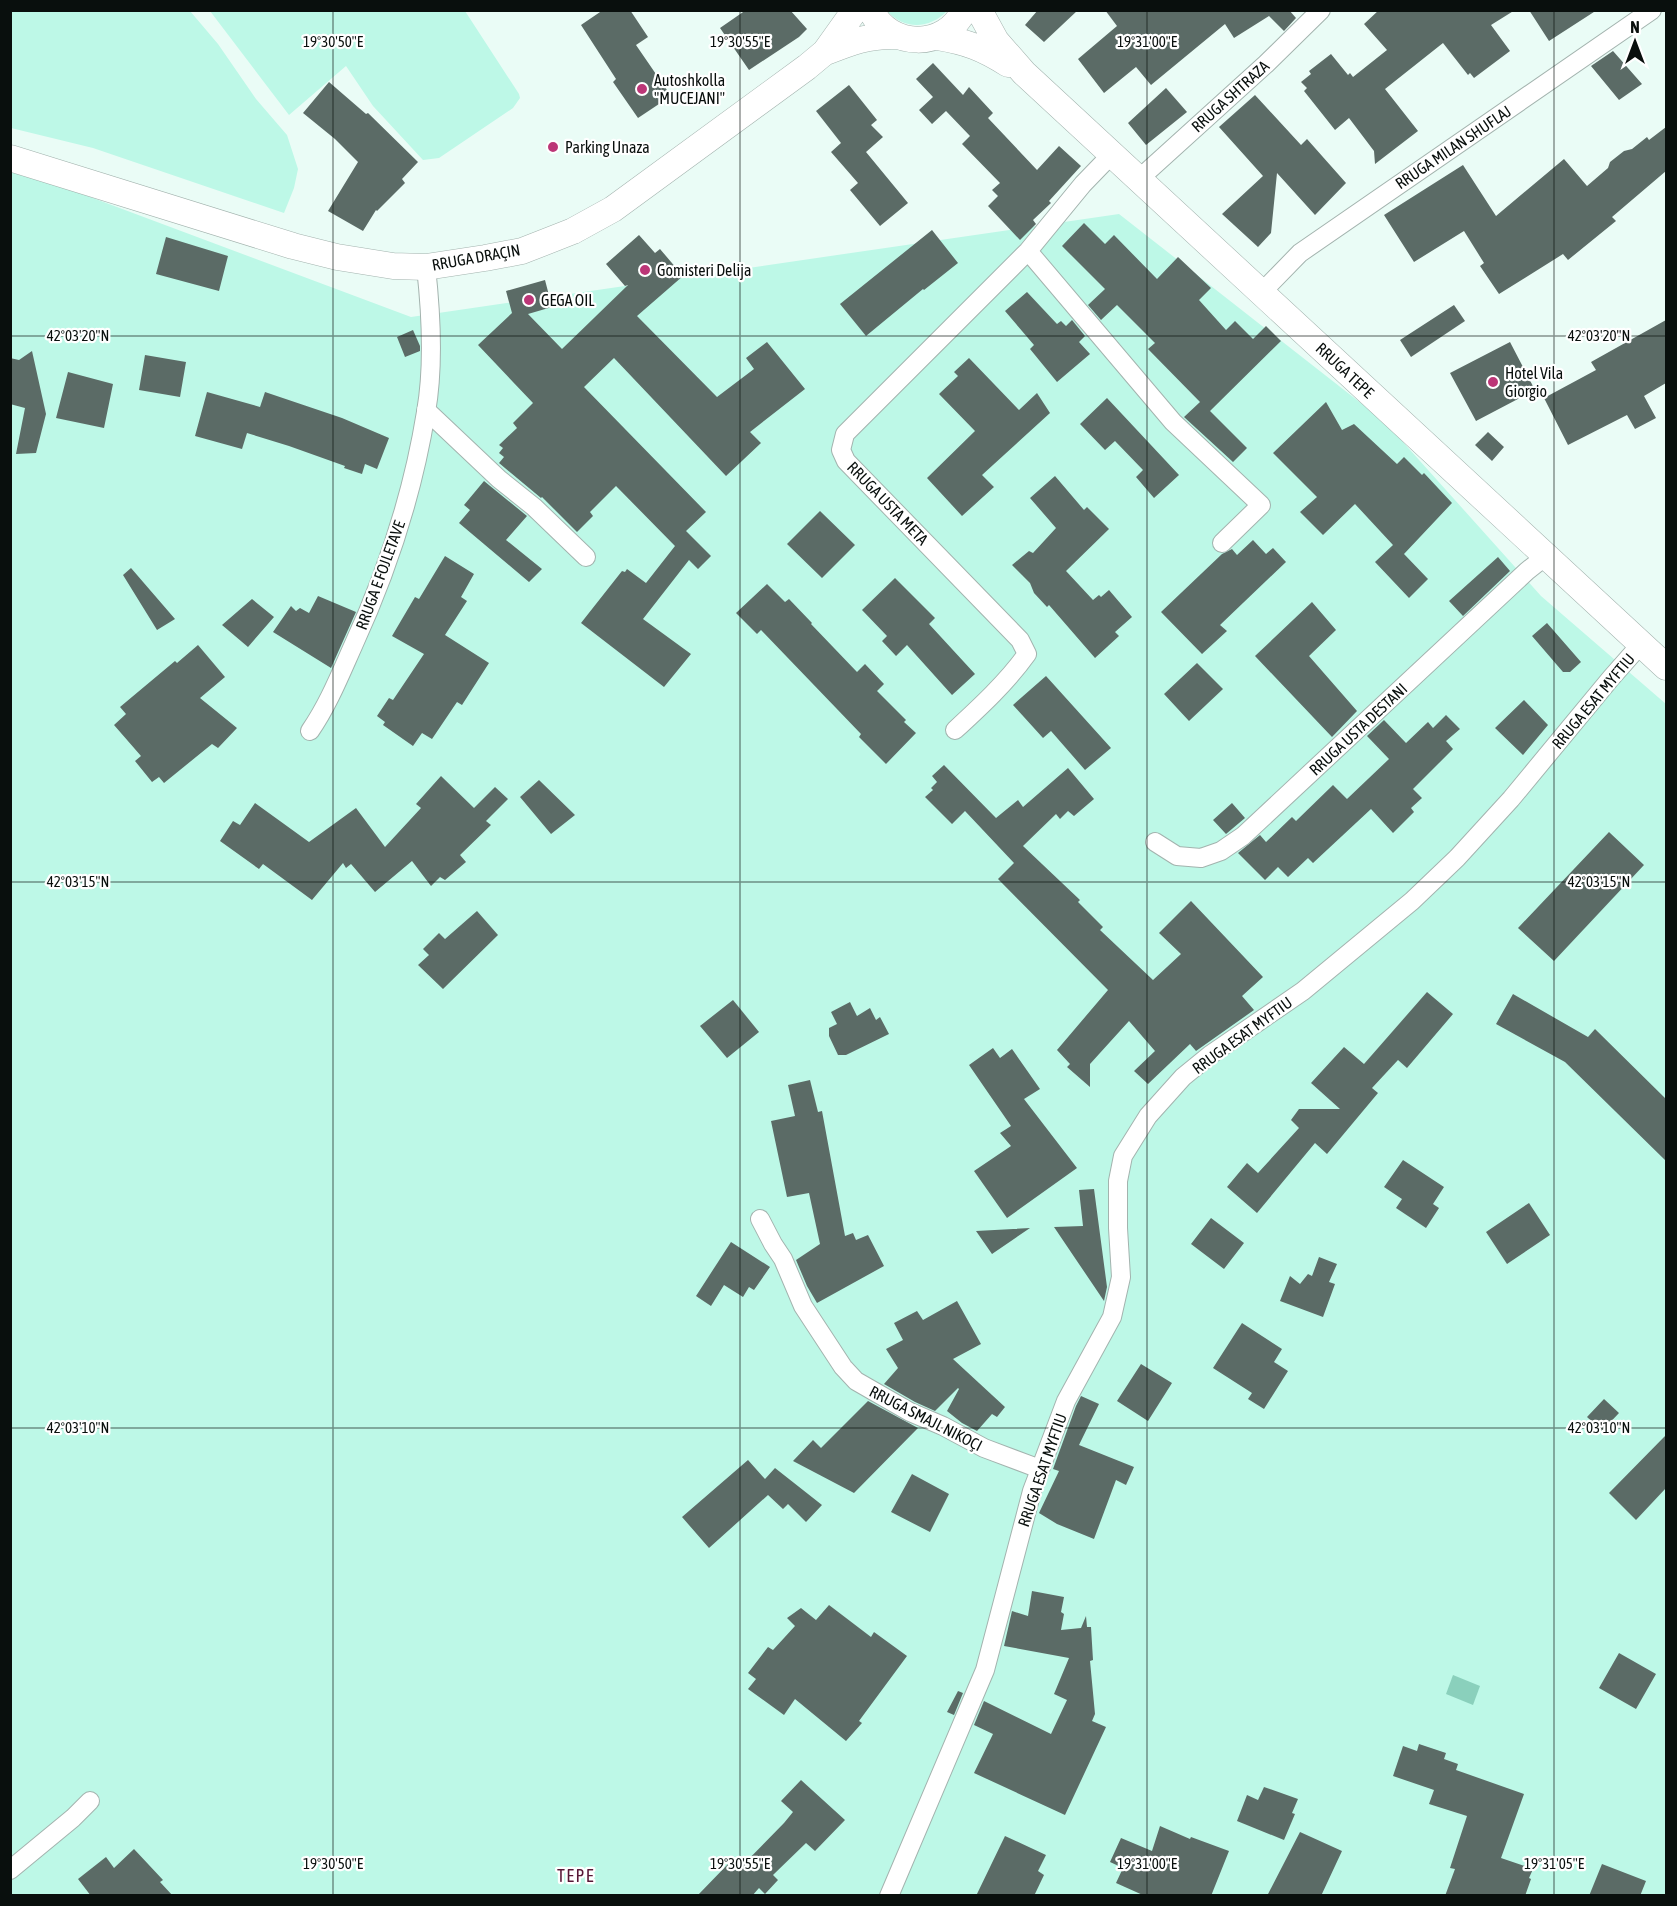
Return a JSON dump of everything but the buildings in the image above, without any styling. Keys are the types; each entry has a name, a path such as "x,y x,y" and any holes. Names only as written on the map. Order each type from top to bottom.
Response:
{"main road":[{"name":"RRUGA DRAÇIN","path":"825,52 855,10"},
{"path":"871,10 883,28 896,36"},
{"path":"937,37 951,28 964,10"},
{"name":"RRUGA TEPE","path":"979,10 996,42 1024,73 1666,667"},
{"name":"RRUGA DRAÇIN","path":"10,158 293,246 337,257 382,264 426,267 522,251 573,231 613,209 825,52 859,40 877,36 896,36"},
{"name":"RRUGA TEPE","path":"896,36 910,40 937,37 964,42 987,51 1024,73"}],"street":[{"name":"RRUGA SHTRAZA","path":"1139,179 1266,64 1321,10"},
{"name":"RRUGA MILAN SHUFLAJ","path":"1261,293 1300,253 1652,10"},
{"name":"RRUGA USTA META","path":"955,730 974,713 1027,654 1020,640 846,460 841,450 845,434 1028,251 1083,184 1112,154"},
{"path":"1028,251 1173,422 1261,505 1222,543"},
{"name":"RRUGA E FOJLETAVE","path":"310,731 323,712 364,622 395,541 426,410 430,354 426,267"},
{"path":"426,410 586,557"},
{"name":"RRUGA USTA DESTANI","path":"1155,842 1177,856 1201,858 1221,851 1243,836 1527,571 1546,556"},
{"name":"RRUGA ESAT MYFTIU","path":"889,1896 985,1670 1029,1501 1040,1468 1066,1401 1112,1317 1121,1277 1118,1181 1123,1156 1148,1116 1183,1077 1210,1055 1303,991 1412,901 1457,858 1511,799 1641,644"},
{"name":"RRUGA SMAJL NIKOÇI","path":"760,1218 783,1259 803,1306 843,1367 856,1381 910,1412 943,1426 984,1448 1040,1468"},
{"path":"10,1870 90,1801"}],"shaded area":[{"path":"10,11 190,11 218,44 256,99 287,135 298,169 294,188 284,213 93,148 11,128"},
{"path":"210,11 465,11 520,98 513,108 439,158 423,160 373,106 346,66 289,115"},
{"path":"887,11 947,11 933,21 917,25 901,22"},
{"path":"10,167 411,317 1119,214 1385,422 1541,596 1666,704 1666,1895 11,1895"},
{"path":"1453,1675 1480,1686 1473,1705 1446,1694"}],"place":[{"name":"Autoshkolla \"MUCEJANI\"","path":"642,89"},
{"name":"Parking Unaza","path":"553,147"},
{"name":"Gomisteri Delija","path":"645,270"},
{"name":"GEGA OIL","path":"529,300"},
{"name":"Hotel Vila Giorgio","path":"1493,382"}],"district":[{"name":"TEPE","path":"576,1875"}]}
